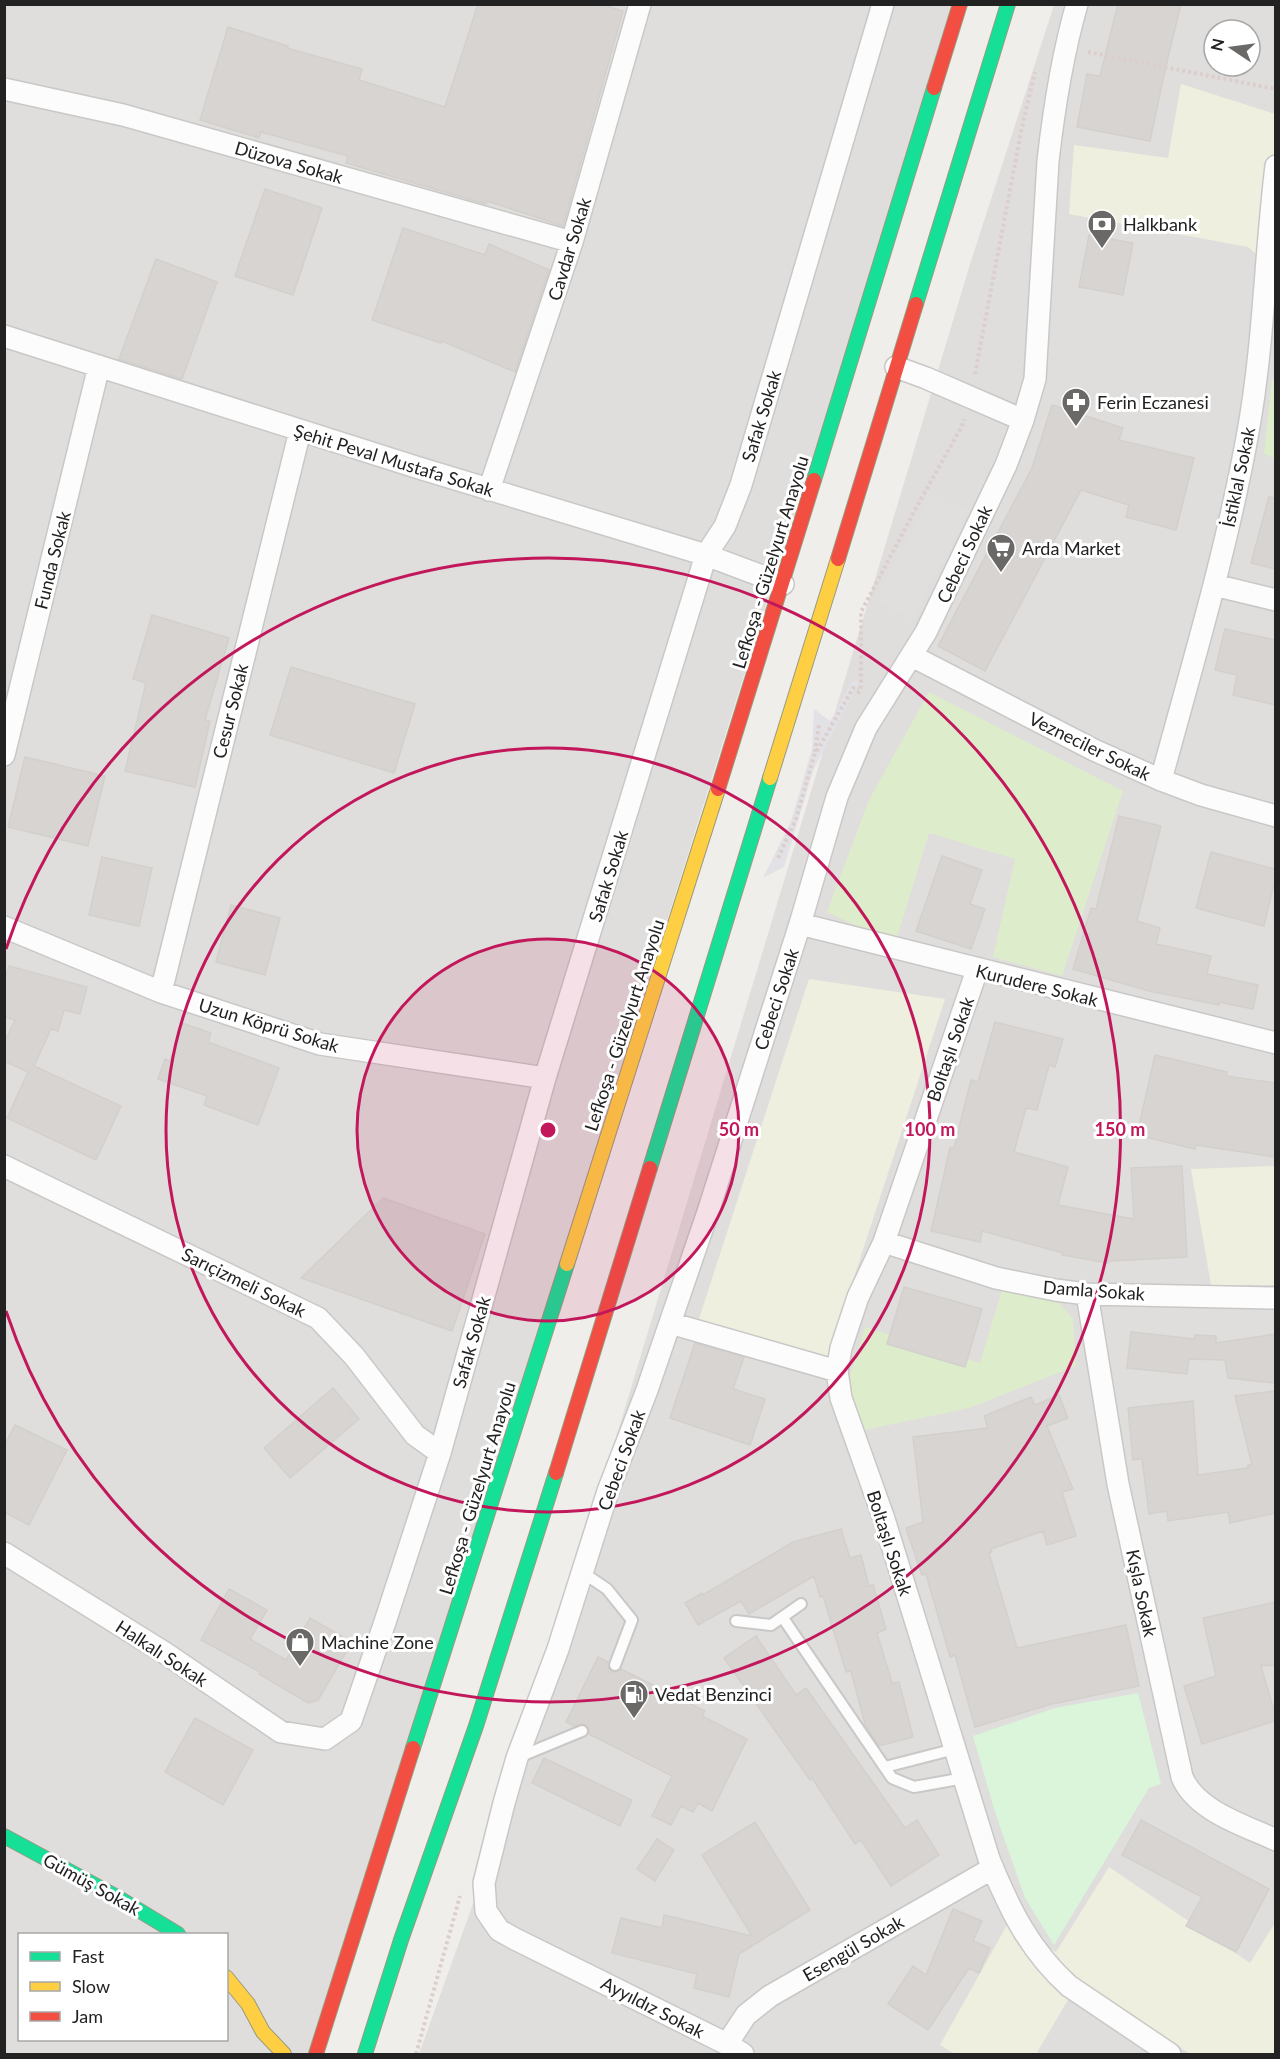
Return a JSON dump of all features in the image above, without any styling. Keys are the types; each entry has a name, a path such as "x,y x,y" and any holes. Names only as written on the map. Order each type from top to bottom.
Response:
{"main road":[{"name":"Lefkoşa - Güzelyurt Anayolu","path":"316,2055 783,584 849,361 960,4"},
{"path":"364,2055 401,1940 476,1726 579,1401 1008,4"},
{"name":"Gümüş Sokak","path":"4,1836 117,1897 175,1933"},
{"path":"228,1979 248,2004 263,2032 284,2055"}],"street":[{"name":"Cavdar Sokak","path":"489,490 572,242 640,4"},
{"name":"Safak Sokak","path":"324,1739 351,1721 440,1453 545,1078 706,555 724,526 741,486 883,4"},
{"name":"Cebeci Sokak","path":"562,1961 514,1940 499,1930 486,1911 484,1883 517,1758 558,1650 608,1491 708,1212 800,924 837,797 866,728 926,632 1006,465 1023,420 1035,379 1048,161 1065,47 1077,4"},
{"name":"Düzova Sokak","path":"4,89 123,115 572,242"},
{"name":"İstiklal Sokak","path":"1161,780 1214,585 1237,489 1256,383 1275,166"},
{"name":"Şehit Peval Mustafa Sokak","path":"4,336 489,490 706,555 783,584"},
{"name":"Funda Sokak","path":"4,754 99,366"},
{"path":"896,367 1023,420"},
{"name":"Cesur Sokak","path":"161,992 300,431"},
{"path":"1214,585 1275,600"},
{"name":"Vezneciler Sokak","path":"912,657 1094,750 1161,780 1201,795 1275,816"},
{"name":"Kurudere Sokak","path":"800,924 1275,1043"},
{"name":"Uzun Köprü Sokak","path":"4,927 161,992 320,1044 545,1078"},
{"name":"Boltaşlı Sokak","path":"977,970 884,1242 858,1297 841,1348 837,1371 841,1398 884,1519 993,1868 1008,1902 1042,1960 1069,1986 1170,2055"},
{"name":"Sarıçizmeli Sokak","path":"4,1166 318,1318 354,1356 415,1435 440,1453"},
{"name":"Damla Sokak","path":"884,1242 996,1278 1055,1290 1087,1293 1275,1298"},
{"name":"Kışla Sokak","path":"1087,1293 1118,1484 1182,1777 1187,1789 1204,1805 1275,1840"},
{"path":"670,1323 837,1371"},
{"name":"Halkalı Sokak","path":"4,1553 165,1653 281,1732 324,1739"},
{"name":"Esengül Sokak","path":"735,2049 747,2015 770,1996 993,1868"},
{"name":"Ayyıldız Sokak","path":"562,1961 735,2049"},
{"path":"261,2055 263,2032"}],"lane":[{"path":"582,1572 607,1590 632,1620 615,1665"},
{"path":"736,1621 771,1625 801,1604"},
{"path":"783,1618 892,1778 914,1787 964,1778"},
{"path":"517,1758 582,1731"},
{"path":"885,1767 955,1749"}],"path":[{"path":"1065,47 1275,89"},
{"path":"970,398 1022,127 1035,71"},
{"path":"814,756 853,688 886,696"},
{"path":"778,859 796,819 814,756 821,714"},
{"path":"416,2055 462,1890"}],"shaded area":[{"path":"5,5 954,5 312,2054 5,2054"},
{"path":"1054,5 1275,5 1275,2054 419,2054 488,1862 971,261"},
{"path":"932,497 948,508 951,503 969,511 912,620 874,599"},
{"path":"853,680 859,682 813,771 784,867 763,878 791,821 812,749 814,709 830,721"}],"green space":[{"path":"1181,84 1275,114 1275,271 1248,247 1069,214 1074,145 1168,158"},
{"path":"1272,380 1276,380 1275,458 1264,454"},
{"path":"929,692 1123,791 1062,976 993,957 1015,859 929,833 895,944 827,912 869,800"},
{"path":"809,979 945,999 822,1375 699,1319"},
{"path":"1275,1166 1275,1285 1211,1285 1191,1169"},
{"path":"1002,1290 1059,1303 1073,1319 1076,1366 969,1408 865,1430 850,1392 850,1375 865,1327 980,1363"},
{"path":"1138,1693 1161,1784 1149,1788 1054,1945 1025,1898 995,1812 973,1736 1055,1708"},
{"path":"1109,1867 1250,1963 1275,1923 1275,2054 1191,2054 1075,1988 1036,2054 955,2054 940,2045 1007,1925 1056,1952"}],"building":[{"path":"478,4 600,4 623,11 563,226 487,201 486,204 346,163 348,156 261,132 259,138 200,120 228,27 288,46 287,48 362,69 359,80 445,107"},
{"path":"1118,4 1181,4 1150,141 1077,127 1087,74 1100,76"},
{"path":"265,189 322,208 293,295 235,276"},
{"path":"403,228 485,255 489,244 549,270 515,372 442,341 441,343 372,320"},
{"path":"1089,235 1133,243 1123,295 1079,287"},
{"path":"156,259 217,282 182,379 119,359"},
{"path":"1052,405 1123,428 1119,440 1194,458 1176,530 1126,517 1129,505 1081,490 985,671 938,646 1032,468"},
{"path":"1269,497 1275,498 1275,569 1251,563"},
{"path":"152,615 229,638 205,720 210,721 195,787 125,771 146,683 133,679"},
{"path":"1225,629 1275,640 1275,705 1233,695 1237,675 1215,670"},
{"path":"291,667 415,704 394,773 270,735"},
{"path":"25,757 105,776 88,846 8,827"},
{"path":"1119,816 1161,826 1137,921 1160,928 1156,944 1211,956 1207,974 1258,985 1253,1009 1219,1002 1219,1005 1149,991 1073,969 1091,908 1096,909"},
{"path":"1211,852 1275,869 1275,880 1264,926 1196,908"},
{"path":"942,856 982,870 970,904 985,909 971,949 916,931"},
{"path":"102,857 152,868 139,926 89,915"},
{"path":"231,905 280,918 265,975 216,962"},
{"path":"9,966 87,987 80,1014 64,1010 58,1031 51,1029 34,1066 121,1106 96,1160 7,1118 28,1072 4,1061 4,1043 15,1020 4,1017 4,982"},
{"path":"995,1022 1063,1039 1055,1067 1049,1065 1037,1110 1026,1108 1014,1152 1068,1167 1058,1205 1134,1219 1131,1168 1182,1166 1187,1257 1109,1261 1108,1263 1062,1255 1063,1253 982,1231 980,1242 931,1231 950,1148 954,1148 971,1080 978,1082"},
{"path":"182,1023 211,1033 208,1042 279,1068 258,1125 204,1105 207,1096 158,1079 165,1059 170,1061"},
{"path":"1155,1055 1227,1072 1226,1076 1275,1083 1275,1157 1196,1145 1195,1149 1137,1135"},
{"path":"383,1198 485,1234 452,1331 301,1278"},
{"path":"904,1287 982,1309 965,1367 887,1344"},
{"path":"1131,1332 1195,1339 1195,1335 1216,1336 1216,1343 1275,1334 1275,1383 1228,1378 1225,1360 1189,1359 1187,1374 1127,1368"},
{"path":"695,1343 744,1357 733,1389 765,1399 750,1445 670,1418"},
{"path":"333,1388 359,1419 290,1478 264,1448"},
{"path":"1275,1391 1275,1513 1230,1523 1228,1512 1168,1521 1167,1511 1149,1514 1142,1459 1133,1460 1128,1408 1193,1401 1198,1475 1248,1468 1248,1465 1252,1465 1235,1396"},
{"path":"1059,1395 1068,1418 1047,1426 1073,1489 1062,1492 1076,1536 1047,1545 1043,1531 991,1549 992,1552 989,1553 1017,1648 1126,1625 1139,1686 1048,1705 975,1727 955,1655 950,1657 926,1574 922,1575 906,1528 923,1522 913,1437 988,1428 984,1416 1031,1397 1035,1405"},
{"path":"15,1425 67,1450 29,1525 4,1512 4,1446"},
{"path":"841,1529 850,1558 861,1555 869,1586 873,1585 886,1629 877,1633 892,1683 899,1682 913,1737 879,1746 865,1724 851,1671 846,1672 823,1596 820,1597 814,1576 749,1614 741,1601 698,1625 685,1603 702,1593 703,1595 793,1542"},
{"path":"229,1589 267,1610 250,1639 286,1660 310,1618 352,1642 318,1700 308,1703 259,1674 260,1672 201,1640"},
{"path":"1275,1602 1275,1665 1261,1666 1275,1721 1202,1744 1184,1686 1216,1676 1203,1618"},
{"path":"756,1636 796,1695 806,1688 905,1828 917,1820 939,1855 891,1886 861,1840 855,1844 812,1778 810,1780 724,1658"},
{"name":"Vedat Benzinci","path":"598,1657 608,1662 608,1667 612,1672 621,1669 705,1711 702,1716 747,1739 712,1811 698,1803 693,1812 681,1806 671,1825 652,1816 672,1776 589,1734 586,1725 574,1726 566,1722"},
{"path":"195,1718 253,1750 223,1805 165,1772"},
{"path":"544,1758 632,1800 620,1826 532,1783"},
{"path":"1141,1820 1269,1889 1236,1952 1186,1926 1202,1897 1122,1855"},
{"path":"755,1822 810,1910 739,1954 729,1997 694,1988 697,1974 612,1953 621,1918 662,1928 664,1915 752,1936 702,1855"},
{"path":"657,1839 674,1850 655,1881 637,1869"},
{"path":"953,1909 982,1921 973,1941 990,1948 979,1973 969,1968 928,2030 888,2004 913,1966 926,1975"}],"traffic: fast":[{"path":"916,304 1008,4"},
{"path":"814,480 934,88"},
{"path":"650,1168 770,778"},
{"path":"413,1748 567,1264"},
{"path":"365,2054 401,1940 476,1726 556,1473"},
{"path":"4,1836 117,1897 176,1933"}],"traffic: slow":[{"path":"770,778 838,559"},
{"path":"567,1264 718,789"},
{"path":"228,1979 248,2004 263,2032 284,2054"}],"traffic: jam":[{"path":"934,88 960,4"},
{"path":"838,559 916,304"},
{"path":"718,789 814,480"},
{"path":"556,1473 650,1168"},
{"path":"316,2054 413,1748"}],"place":[{"name":"Halkbank","path":"1102,250"},
{"name":"Ferin Eczanesi","path":"1076,428"},
{"name":"Arda Market","path":"1001,574"},
{"name":"Machine Zone","path":"300,1668"},
{"name":"Vedat Benzinci","path":"634,1720"}]}
